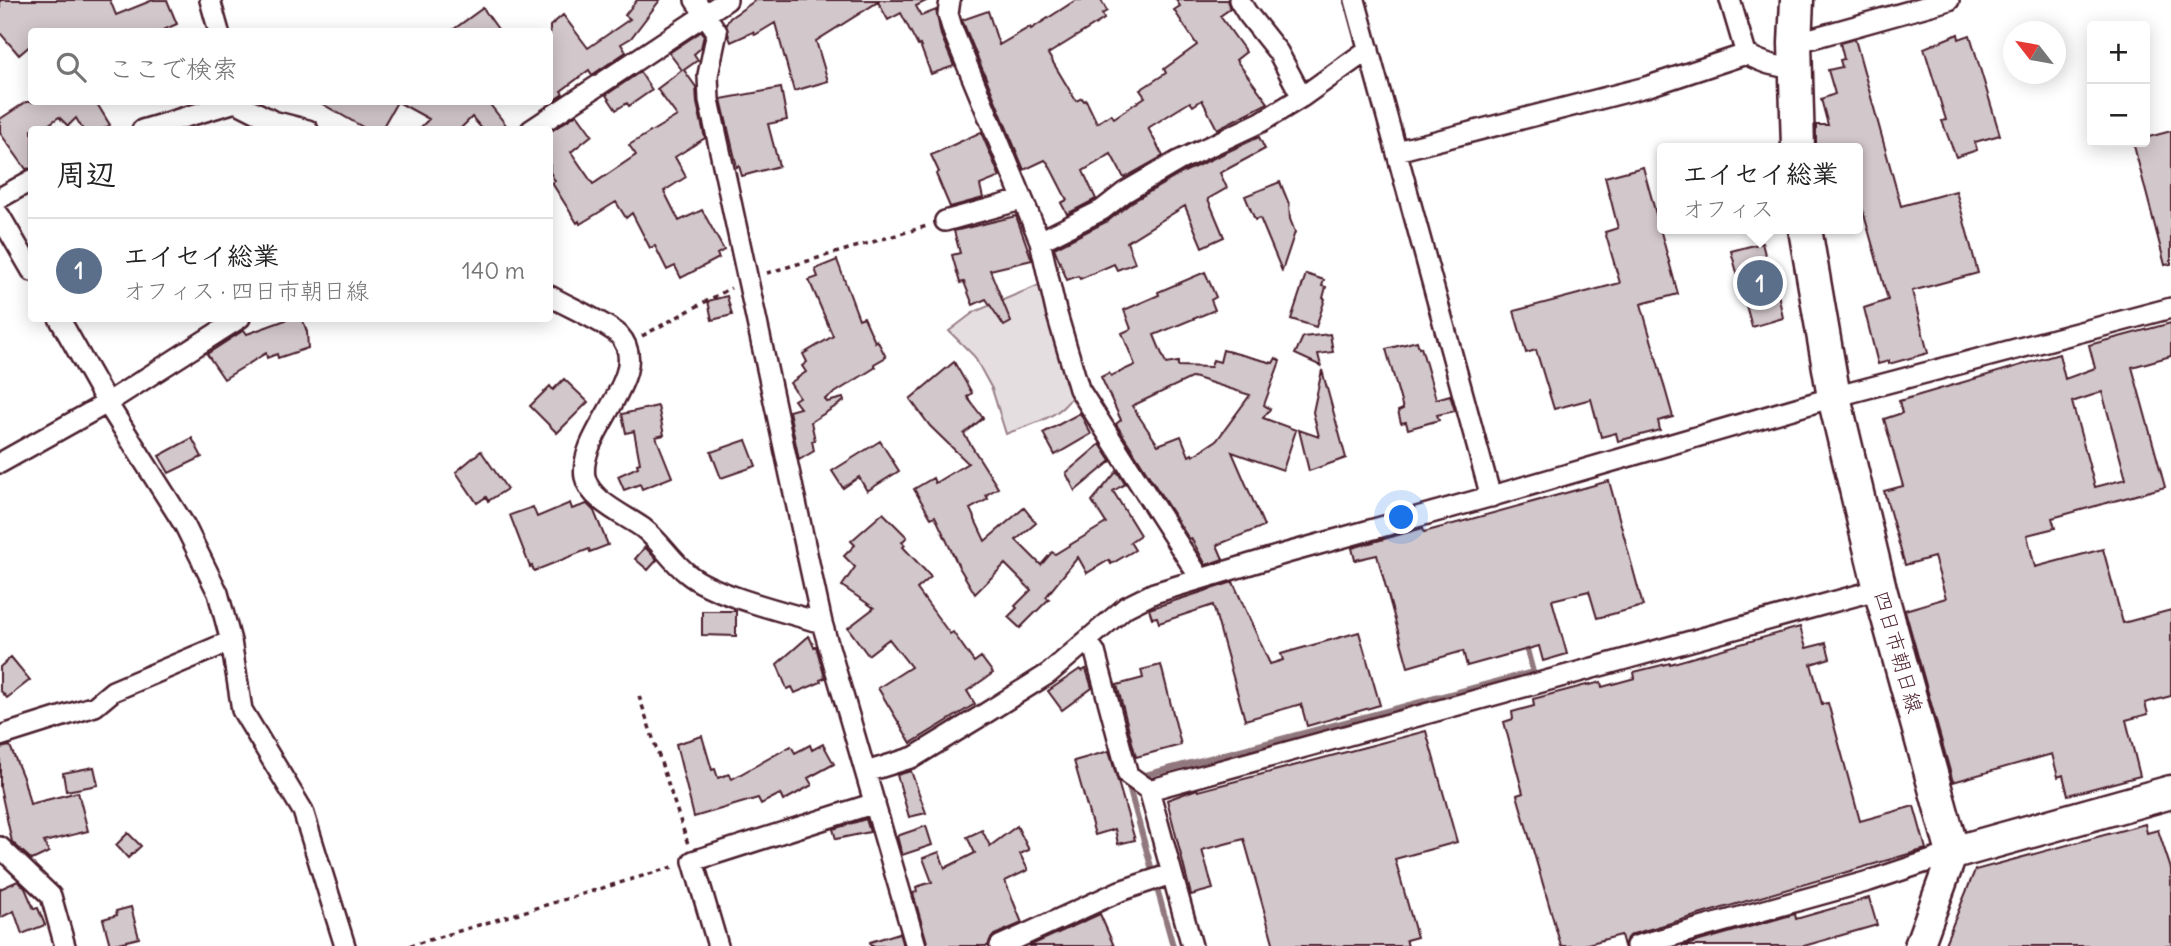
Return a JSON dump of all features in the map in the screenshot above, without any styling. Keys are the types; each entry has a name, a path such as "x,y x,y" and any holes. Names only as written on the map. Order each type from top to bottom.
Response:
{"main road":[{"path":"1797,0 1798,143"},
{"name":"四日市朝日線","path":"1806,234 1834,397 1880,589 1954,853"},
{"path":"1954,853 2171,792"}],"street":[{"path":"210,0 218,28"},
{"path":"536,126 699,7 727,0"},
{"path":"950,0 948,14 953,31 1040,241 1056,311 1079,389 1200,578"},
{"path":"1239,0 1278,52 1303,97"},
{"path":"1355,0 1364,53 1396,151 1485,498"},
{"path":"1730,0 1746,54"},
{"path":"1396,151 1646,87 1746,54 1773,66 1796,55 1949,0"},
{"path":"699,7 717,32 708,75 709,100 822,622 916,946"},
{"path":"1040,241 1102,210 1125,192 1168,168 1261,122 1303,97 1364,53"},
{"path":"155,126 226,105"},
{"path":"242,105 274,121 293,126"},
{"path":"0,198 28,182"},
{"path":"945,221 1021,200"},
{"path":"0,216 28,264"},
{"path":"553,298 619,335 628,356 625,379 586,453 585,477 588,485 599,498 646,530 688,575 732,594 822,622"},
{"path":"866,772 914,757 1036,682 1126,607 1154,593 1834,397 2171,308"},
{"path":"61,322 107,403 185,526 218,593 231,641 242,710 303,811 345,946"},
{"path":"0,463 107,403 234,322"},
{"path":"1139,783 1880,589"},
{"path":"0,736 94,706 113,691 231,641"},
{"path":"1087,641 1095,652 1139,783 1160,878 1192,946"},
{"path":"718,946 693,861 876,803"},
{"path":"0,847 51,895 65,946"},
{"path":"1636,946 1869,881 1954,853"},
{"path":"1919,946 1954,853"},
{"path":"1000,946 1121,891 1160,878"}],"path":[{"path":"625,345 747,279 945,221"},
{"path":"409,946 693,861 639,696"}],"shaded area":[{"path":"1044,283 1072,396 1067,404 1052,415 1006,434 992,389 974,356 949,331 974,312"}],"building":[{"path":"0,0 110,0 116,15 153,0 167,0 177,24 168,28 28,28 28,47 19,55 0,33"},
{"path":"637,0 660,0 631,38 621,44 626,52 592,75 589,70 561,91 563,94 553,101 553,28 550,26 563,15 588,48 630,19 625,15"},
{"path":"756,0 928,0 916,6 921,16 936,10 941,35 954,66 931,74 920,45 918,46 901,13 888,20 878,2 816,41 828,81 794,91 775,23 755,35 753,32 731,42 726,24 730,18"},
{"path":"1076,0 1101,0 1107,11 1102,14 1104,19 1048,54 1076,101 1082,98 1086,100 1097,123 1111,114 1114,118 1145,97 1140,90 1166,73 1164,69 1197,45 1174,10 1180,6 1176,0 1227,0 1230,9 1220,16 1246,52 1236,60 1268,103 1217,129 1202,100 1193,106 1190,102 1148,128 1163,156 1124,178 1111,154 1083,171 1096,199 1067,214 1061,203 1067,200 1048,163 1045,160 1024,170 962,20 988,11 999,45 1030,27 1031,29"},
{"path":"483,8 497,28 456,28"},
{"path":"702,31 704,35 701,48 694,54 698,60 684,70 696,87 705,138 675,157 686,177 664,191 679,221 702,210 724,250 717,254 719,258 681,278 675,266 667,270 655,246 650,248 632,213 626,218 616,202 580,224 579,221 577,223 553,185 553,130 577,114 592,135 571,152 593,184 636,155 629,145 677,116 657,89 682,70 669,53"},
{"path":"1958,34 1959,39 1970,35 2000,135 1975,142 1977,150 1956,157 1942,121 1946,120 1924,48"},
{"path":"1855,39 1901,206 1956,191 1978,273 1912,291 1928,353 1889,364 1889,361 1878,364 1864,308 1888,300 1863,211 1863,143 1816,143 1816,125 1828,125 1821,99 1835,94 1828,70 1842,67 1840,60 1844,59 1840,43"},
{"path":"640,72 652,90 629,106 627,103 616,110 606,95"},
{"path":"781,88 787,120 768,124 779,166 742,176 739,166 737,167 721,99"},
{"path":"26,102 28,105 98,105 110,125 81,126 76,118 68,126 59,117 47,126 28,126 26,169 0,133 0,119"},
{"path":"324,105 395,105 383,126 361,126"},
{"path":"403,105 490,105 507,126 480,126 472,117 463,126 422,126 429,119"},
{"path":"2171,131 2171,264 2165,265 2134,147 2150,147 2150,137"},
{"path":"981,132 1000,177 980,185 983,198 950,207 931,155"},
{"path":"1259,137 1265,149 1220,173 1227,188 1208,199 1224,237 1202,247 1185,206 1127,242 1135,263 1117,270 1114,264 1080,279 1078,276 1067,280 1054,248 1108,221 1132,202 1184,172"},
{"path":"1643,167 1657,218 1657,234 1661,234 1678,294 1641,304 1673,417 1658,421 1660,430 1618,441 1616,433 1601,437 1591,399 1554,409 1536,350 1526,353 1514,311 1620,283 1605,232 1618,228 1605,177"},
{"path":"1280,182 1289,204 1290,219 1295,232 1282,271 1260,218 1255,220 1245,196"},
{"path":"1016,216 1032,260 990,270 1011,322 1004,326 986,299 973,305 964,282 960,283 952,255 960,253 954,231"},
{"path":"1762,243 1768,266 1772,264 1783,318 1752,327 1731,251"},
{"path":"837,260 859,319 864,317 875,342 877,340 886,357 874,364 876,367 825,399 827,402 843,398 844,401 811,422 815,440 812,441 814,451 799,460 789,411 800,408 794,400 799,397 790,383 806,372 802,366 807,362 803,354 833,336 809,280 818,277 815,269"},
{"path":"1205,272 1216,297 1211,300 1215,310 1154,335 1166,364 1178,362 1178,366 1211,367 1213,360 1220,362 1223,350 1273,363 1276,358 1280,361 1264,405 1270,409 1263,418 1296,430 1283,470 1232,452 1264,526 1217,545 1223,559 1206,565 1116,424 1121,420 1101,377 1109,373 1111,376 1135,365 1122,333 1131,329 1124,310 1159,295 1158,292","holes":["1193,377 1250,395 1217,440 1193,456 1189,456 1181,436 1158,445 1132,406"]},
{"path":"1306,274 1324,280 1322,286 1326,287 1316,327 1291,319"},
{"path":"727,296 732,315 712,320 708,301"},
{"path":"280,322 303,322 308,348 278,358 277,354 267,358 266,353 224,379 207,354 244,330 247,334"},
{"path":"2171,323 2171,356 2132,367 2165,487 2052,518 2055,528 2027,535 2035,567 2103,549 2123,623 2171,610 2171,696 2145,703 2148,714 2126,720 2140,776 2068,795 2063,775 2058,777 2052,754 1953,782 1905,610 1946,598 1934,557 1905,565 1884,491 1903,486 1884,419 1902,413 1899,401 2059,354 2065,379 2095,368 2089,345","holes":["2102,392 2126,479 2095,487 2072,402"]},
{"path":"1330,334 1333,352 1318,354 1321,366 1295,354 1303,337"},
{"path":"1417,341 1436,399 1450,395 1455,411 1437,415 1439,420 1408,429 1406,422 1401,423 1398,411 1403,409 1386,349"},
{"path":"954,362 972,393 967,397 983,418 964,434 998,488 986,495 988,499 970,509 985,541 1024,508 1036,523 1016,540 1041,565 1052,552 1055,554 1106,523 1092,501 1117,471 1125,484 1113,491 1140,535 1130,542 1135,550 1111,564 1109,560 1087,573 1078,557 1046,597 1049,599 1020,628 1008,617 1031,590 1005,564 975,594 935,516 931,518 914,489 933,478 935,483 968,463 930,426 910,399"},
{"path":"1322,370 1346,458 1309,471 1299,430 1319,437 1313,412"},
{"path":"564,379 588,402 557,433 530,406 550,386 553,390"},
{"path":"658,406 664,435 656,437 672,477 642,489 640,484 624,490 618,476 638,467 637,464 640,463 634,431 626,433 622,414"},
{"path":"1080,413 1091,434 1055,455 1043,433"},
{"path":"192,438 202,457 169,473 159,456"},
{"path":"746,440 756,466 721,478 711,452"},
{"path":"880,441 899,471 867,491 859,477 843,488 832,471"},
{"path":"1100,444 1111,461 1075,491 1066,473"},
{"path":"481,451 507,489 488,501 486,497 477,503 456,472"},
{"path":"1609,481 1643,606 1597,618 1589,591 1552,600 1567,654 1543,661 1539,646 1467,666 1463,651 1408,667 1377,555 1355,560 1352,548 1423,528 1424,532"},
{"path":"570,503 572,509 587,504 594,511 608,545 590,552 589,549 534,571 532,566 530,567 510,515 533,507 537,517"},
{"path":"883,513 907,537 902,542 905,545 903,547 931,577 917,589 974,662 981,657 993,673 967,691 975,704 911,743 878,688 911,667 889,639 868,655 848,628 874,608 842,586 855,567 844,556 855,545 851,541"},
{"path":"645,547 657,560 648,570 635,559"},
{"path":"1233,582 1270,664 1283,660 1281,654 1359,632 1380,705 1307,726 1301,704 1245,720 1213,605 1159,623 1157,617 1152,618 1149,609"},
{"path":"702,611 736,611 736,636 702,635"},
{"path":"1800,627 1806,648 1826,643 1830,658 1811,664 1822,704 1828,703 1860,821 1914,806 1926,849 1633,934 1627,938 1624,946 1621,935 1580,946 1561,946 1517,795 1523,793 1504,722 1513,719 1512,712 1534,706 1533,699 1601,682 1602,687 1635,678 1634,672"},
{"path":"809,636 814,647 816,646 825,678 795,693 792,687 787,689 777,664"},
{"path":"11,657 30,680 7,698 0,690 0,667"},
{"path":"1161,665 1181,745 1136,757 1117,685 1143,678 1141,670"},
{"path":"1080,669 1086,669 1092,688 1062,710 1048,691"},
{"path":"1426,731 1457,842 1395,859 1417,937 1406,940 1408,946 1274,946 1244,839 1202,850 1213,889 1191,895 1167,800 1197,789 1198,791"},
{"path":"702,736 712,770 715,769 718,778 729,774 732,779 791,746 795,753 810,745 812,750 823,744 834,764 808,778 812,785 783,801 780,794 761,804 758,798 694,817 676,744"},
{"path":"10,746 24,780 30,804 78,792 88,831 44,842 49,852 32,860 12,842 0,787 0,748"},
{"path":"1109,751 1135,840 1118,844 1115,829 1095,835 1074,761"},
{"path":"94,767 98,785 66,791 63,773"},
{"path":"911,771 926,813 909,817 897,775"},
{"path":"866,819 870,832 836,839 833,829"},
{"path":"2145,824 2147,833 2158,830 2171,869 2171,946 1944,946 1975,870"},
{"path":"926,826 932,845 902,855 897,836"},
{"path":"1017,826 1029,850 1020,854 1028,870 1005,881 1022,923 994,935 988,946 928,946 913,893 917,892 916,887 932,882 923,858 939,852 945,868 975,853 967,837 982,830 990,846"},
{"path":"128,833 141,846 128,858 116,845"},
{"path":"18,881 25,888 34,909 38,908 45,925 22,934 14,911 0,918 0,889"},
{"path":"1869,898 1877,925 1804,946 1682,946 1795,914 1796,919"},
{"path":"131,907 139,938 110,945 103,919 117,915 116,911"},
{"path":"1100,914 1114,946 1029,946"},
{"path":"899,933 903,946 871,946 870,942"}],"waterway":[{"path":"1138,777 1533,672 1525,642"},
{"path":"1127,780 1173,946"}],"place":[{"name":"エイセイ総業","path":"1760,283"}]}
